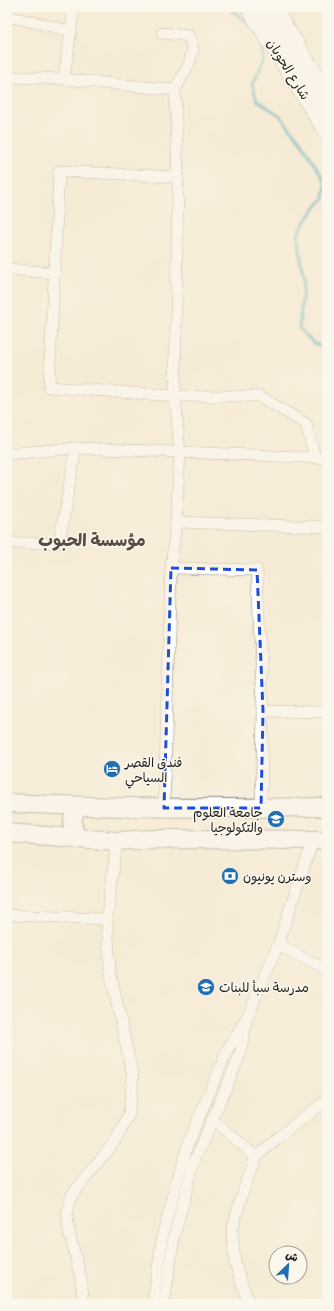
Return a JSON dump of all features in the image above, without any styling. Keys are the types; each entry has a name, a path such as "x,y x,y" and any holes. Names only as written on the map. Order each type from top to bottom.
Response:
{"highway":[{"name":"شارع الحوبان","path":"250,7 327,130"},
{"name":"شارع الحوبان","path":"271,7 327,96"}],"main road":[{"path":"7,803 164,808 327,807"},
{"path":"78,838 73,831 72,822 74,814 79,806"},
{"path":"7,833 116,841 152,839 320,840"}],"street":[{"path":"64,79 74,7"},
{"path":"7,16 71,31"},
{"path":"162,33 189,36 193,49 190,62 175,90 178,177 175,396 180,453 176,522 171,568 164,808"},
{"path":"7,77 64,79 175,90"},
{"path":"178,177 59,171 50,387 175,396 259,396 306,424 315,458"},
{"path":"7,269 54,273"},
{"path":"7,543 60,544 76,448"},
{"path":"7,454 76,448 327,458"},
{"path":"176,522 327,527"},
{"path":"171,568 256,570 263,711 261,808"},
{"path":"263,711 327,712"},
{"path":"153,1304 164,1233 188,1143 228,1049 249,1013 320,840"},
{"path":"84,1304 81,1279 69,1231 67,1215 71,1196 116,1140 129,1114 132,1077 110,971 107,919 116,841"},
{"path":"7,915 107,919"},
{"path":"278,945 327,970"},
{"path":"164,1304 174,1237 194,1162 240,1055 249,1013"},
{"path":"249,1304 235,1264 232,1230 243,1192 256,1157 277,1138 327,1100"},
{"path":"212,1119 256,1157"}],"highlighted area":[{"path":"171,568 257,570 263,711 261,808 164,808"}],"waterway":[{"path":"227,7 249,23 253,29"},
{"path":"258,37 260,40 263,59 252,84 257,100 279,115 300,140 326,183 324,198 309,216 298,234 304,280 299,328 313,343 327,349"}],"place":[{"name":"فندق القصر السياحي","path":"112,769"},
{"name":"جامعة العلوم والتكولوجيا","path":"276,819"},
{"name":"وسترن يونيون","path":"230,876"},
{"name":"مدرسة سبأ للبنات","path":"206,987"}],"district":[{"name":"مؤسسة الحبوب","path":"92,540"}]}
